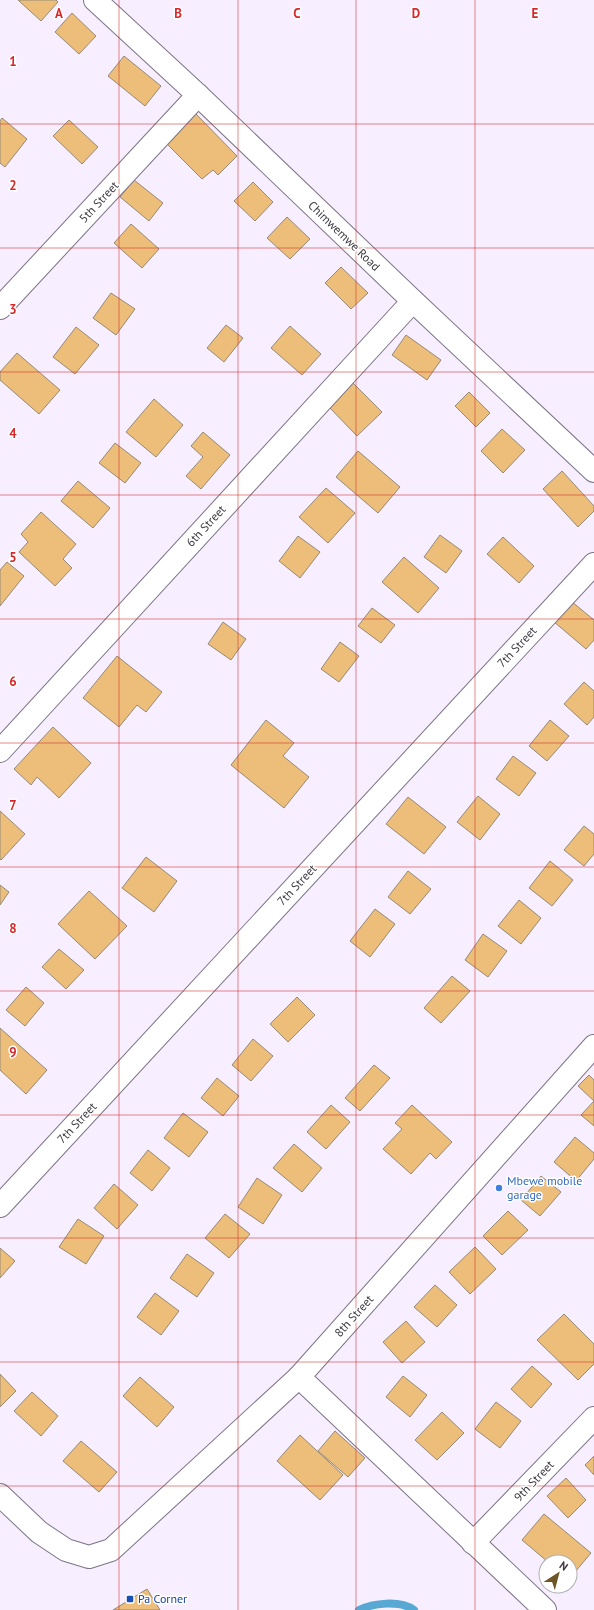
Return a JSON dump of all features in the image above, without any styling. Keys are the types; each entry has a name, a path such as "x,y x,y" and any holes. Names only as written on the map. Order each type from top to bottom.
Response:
{"street":[{"name":"Chimwemwe Road","path":"96,0 198,95 412,301 594,471"},
{"name":"5th Street","path":"0,308 198,95"},
{"name":"6th Street","path":"0,751 412,301"},
{"name":"7th Street","path":"0,1206 594,564"},
{"name":"8th Street","path":"0,1495 39,1532 66,1550 90,1557 111,1550 299,1377 594,1046"},
{"path":"299,1377 545,1610"},
{"name":"9th Street","path":"473,1543 594,1418"}],"building":[{"path":"18,0 56,0 58,2 41,21"},
{"path":"72,13 96,36 79,54 55,32"},
{"path":"124,56 161,86 145,106 108,76"},
{"path":"195,113 237,156 218,175 213,170 202,179 165,142"},
{"path":"2,118 27,139 5,167 0,163 0,121"},
{"path":"69,120 98,147 82,164 53,136"},
{"path":"134,180 163,203 149,221 120,197"},
{"path":"253,182 273,202 255,221 234,201"},
{"path":"287,217 310,239 290,259 267,238"},
{"path":"131,224 159,249 142,268 114,243"},
{"path":"341,267 368,293 351,309 325,283"},
{"path":"111,293 135,309 116,335 93,318"},
{"path":"226,325 243,338 224,362 207,348"},
{"path":"290,326 321,354 302,375 271,348"},
{"path":"76,327 99,345 75,374 53,357"},
{"path":"406,335 441,360 427,380 392,355"},
{"path":"17,353 60,390 39,414 0,380 0,372"},
{"path":"352,382 382,412 357,436 328,406"},
{"path":"469,392 490,413 476,427 455,406"},
{"path":"154,399 183,425 156,457 126,432"},
{"path":"502,429 525,450 503,473 481,451"},
{"path":"203,432 230,455 201,489 186,476 203,457 191,446"},
{"path":"115,443 141,463 125,483 99,463"},
{"path":"358,451 400,487 378,513 336,477"},
{"path":"562,471 594,506 594,511 578,527 543,489"},
{"path":"78,481 110,508 93,528 61,501"},
{"path":"326,488 355,513 328,543 299,517"},
{"path":"41,512 76,544 63,559 72,568 55,586 19,552 28,542 21,534"},
{"path":"440,535 462,551 446,573 424,557"},
{"path":"298,536 320,552 300,578 279,561"},
{"path":"503,537 534,566 519,583 487,554"},
{"path":"404,557 439,588 418,613 382,582"},
{"path":"7,562 24,576 0,606 0,570"},
{"path":"571,601 594,620 594,640 586,649 553,621"},
{"path":"372,608 395,625 381,643 358,626"},
{"path":"223,622 246,639 231,660 208,644"},
{"path":"340,642 359,656 339,682 321,669"},
{"path":"117,656 162,692 146,712 137,705 119,727 83,698"},
{"path":"584,682 594,691 594,717 587,725 564,704"},
{"path":"266,720 294,743 283,756 309,777 284,808 231,765"},
{"path":"550,720 569,736 547,761 529,746"},
{"path":"53,727 91,763 59,798 37,777 31,785 14,769"},
{"path":"513,756 536,773 519,796 496,779"},
{"path":"478,796 500,814 480,840 457,822"},
{"path":"408,797 446,827 424,854 386,824"},
{"path":"0,811 25,834 1,860 0,859"},
{"path":"584,826 594,834 594,854 584,866 564,850"},
{"path":"146,857 177,881 154,912 122,888"},
{"path":"550,861 573,880 552,906 529,888"},
{"path":"408,871 431,889 410,914 388,897"},
{"path":"0,885 9,892 0,905"},
{"path":"89,891 127,926 95,959 58,924"},
{"path":"519,900 541,918 521,944 498,926"},
{"path":"375,909 395,924 370,957 350,941"},
{"path":"483,934 507,951 488,977 465,960"},
{"path":"59,949 84,970 66,989 42,967"},
{"path":"452,976 470,991 441,1023 424,1008"},
{"path":"26,987 44,1003 25,1026 6,1010"},
{"path":"297,997 315,1015 288,1042 270,1024"},
{"path":"0,1028 47,1070 26,1094 0,1070"},
{"path":"253,1039 273,1056 251,1081 232,1065"},
{"path":"374,1065 390,1078 360,1111 345,1098"},
{"path":"589,1075 594,1080 594,1101 578,1086"},
{"path":"217,1078 239,1096 223,1116 201,1098"},
{"path":"594,1101 594,1126 581,1115"},
{"path":"331,1105 350,1122 326,1149 307,1132"},
{"path":"412,1105 452,1142 436,1159 430,1153 411,1174 383,1149 402,1129 395,1123"},
{"path":"183,1113 208,1132 189,1157 164,1138"},
{"path":"575,1137 594,1153 594,1159 576,1181 554,1162"},
{"path":"294,1144 322,1168 302,1192 273,1168"},
{"path":"148,1150 170,1168 152,1191 130,1173"},
{"path":"541,1176 561,1192 540,1216 521,1200"},
{"path":"257,1178 282,1195 263,1224 238,1207"},
{"path":"114,1184 138,1205 117,1229 94,1208"},
{"path":"508,1211 528,1230 502,1255 483,1236"},
{"path":"225,1214 250,1234 229,1258 205,1238"},
{"path":"78,1219 104,1236 86,1264 59,1247"},
{"path":"475,1247 496,1269 470,1294 449,1272"},
{"path":"0,1248 15,1261 0,1278"},
{"path":"187,1254 214,1273 197,1297 170,1278"},
{"path":"435,1285 457,1305 437,1327 414,1307"},
{"path":"155,1293 179,1311 161,1335 137,1317"},
{"path":"564,1314 594,1344 594,1364 578,1380 537,1340"},
{"path":"406,1321 425,1342 402,1363 383,1342"},
{"path":"532,1366 552,1384 531,1408 511,1389"},
{"path":"0,1374 16,1391 0,1407"},
{"path":"403,1376 427,1395 410,1417 386,1397"},
{"path":"140,1377 174,1407 157,1427 123,1396"},
{"path":"32,1392 58,1416 41,1436 14,1411"},
{"path":"496,1402 521,1421 500,1448 475,1429"},
{"path":"442,1412 464,1433 437,1460 415,1440"},
{"path":"335,1431 365,1458 348,1477 318,1451"},
{"path":"300,1435 343,1475 320,1500 277,1461"},
{"path":"81,1441 117,1472 99,1492 63,1461"},
{"path":"594,1456 594,1475 585,1465"},
{"path":"566,1478 586,1500 568,1518 547,1496"},
{"path":"544,1514 591,1553 578,1568 578,1554 539,1554 522,1540"},
{"path":"147,1589 160,1610 113,1610"}],"waterway":[{"path":"359,1610 379,1604 401,1605 414,1610"}],"place":[{"name":"Mbewe mobile garage","path":"499,1188"},
{"name":"Pa Corner","path":"130,1599"}]}
